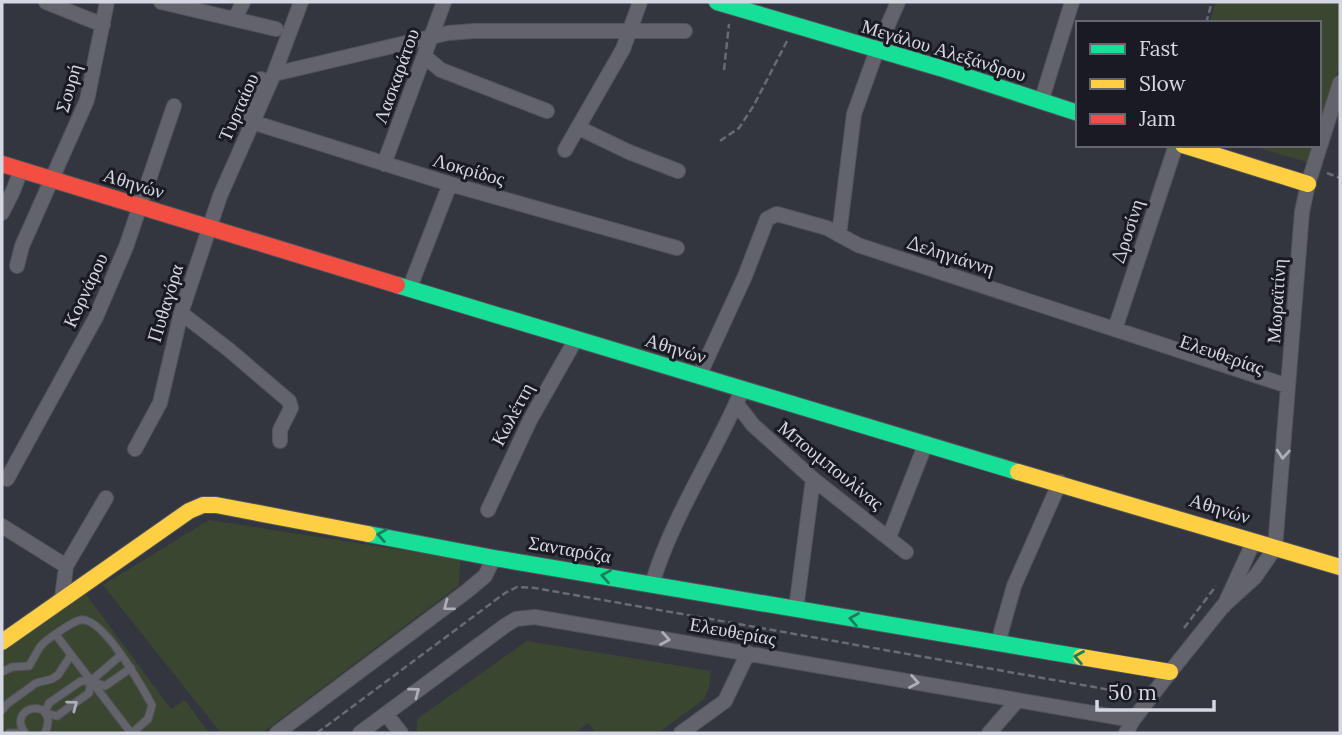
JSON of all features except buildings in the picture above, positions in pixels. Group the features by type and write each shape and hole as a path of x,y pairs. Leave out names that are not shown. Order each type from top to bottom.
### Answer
{"street":[{"path":"46,2 103,25"},
{"name":"Σουρή","path":"17,266 22,246 87,100 107,2"},
{"path":"161,2 276,29"},
{"path":"235,19 243,2"},
{"name":"Τυρταίου","path":"209,228 248,119 274,74 301,2"},
{"name":"Λασκαράτου","path":"384,164 444,2"},
{"path":"565,150 623,49 640,2"},
{"name":"Μεγάλου Αλεξάνδρου","path":"717,2 736,5 793,26 1076,112"},
{"path":"839,235 854,114 898,2"},
{"path":"1041,102 1072,2"},
{"path":"274,74 431,37 474,31 685,31"},
{"path":"248,119 265,71 281,53"},
{"path":"424,56 441,70 547,111"},
{"name":"Μωραϊτίνη","path":"1321,143 1340,83"},
{"name":"Κορνάρου","path":"7,479 96,317 126,247 174,106"},
{"name":"Λοκρίδος","path":"248,119 450,184 677,248"},
{"path":"579,128 678,171"},
{"name":"Δροσίνη","path":"1115,329 1175,147"},
{"path":"1189,147 1308,184"},
{"name":"Μωραϊτίνη","path":"1275,548 1302,212 1320,147"},
{"name":"Αθηνών","path":"2,164 699,376 739,396 926,443 1340,567"},
{"path":"2,213 21,170"},
{"path":"410,287 450,184"},
{"name":"Δεληγιάννη","path":"699,376 745,276 767,219 777,214 821,225 858,245 1288,386"},
{"name":"Πυθαγόρα","path":"135,449 160,403 181,313 209,228"},
{"path":"181,313 289,401 291,408 280,430 280,441"},
{"name":"Κωλέττη","path":"488,510 530,420 576,339"},
{"path":"652,584 660,559 698,476 739,396"},
{"name":"Μπουμπουλίνας","path":"739,396 753,425 813,479 906,552"},
{"path":"889,537 926,443"},
{"path":"796,609 813,479"},
{"path":"998,643 1014,586 1060,482"},
{"path":"62,599 66,566 106,498"},
{"name":"Σανταρόζα","path":"2,642 189,511 203,505 216,505 464,550 494,558 1162,671"},
{"path":"2,526 66,566"},
{"path":"1223,606 1254,541"},
{"path":"1130,727 1162,671 1223,606 1255,577 1275,548"},
{"path":"276,733 467,591 485,576 494,558"},
{"name":"Ελευθερίας","path":"360,733 506,625 524,617 748,653 1017,701 1130,727"},
{"path":"681,733 725,701 748,653"},
{"path":"989,733 1017,701"},
{"path":"386,714 401,733"}],"lane":[{"path":"2,672 12,667 29,666 40,647 55,635 81,620 88,621 98,626 131,668 152,705 148,719 131,733 55,635"},
{"path":"2,710 36,683 58,675 71,655"},
{"path":"9,733 23,733 20,720 29,709 37,708 57,716 89,693 91,681 121,655"},
{"path":"45,733 48,725 45,713 50,703 81,681 105,686 131,668"},
{"path":"19,697 29,709"}],"path":[{"path":"1207,21 1212,2"},
{"path":"724,70 728,28 736,5"},
{"path":"720,141 739,128 754,105 793,26"},
{"path":"1178,637 1218,582"},
{"path":"1122,692 1132,693 1162,671"}],"green space":[{"path":"1216,2 1340,2 1340,63 1321,132 1321,21 1210,21"},
{"path":"1256,147 1316,147 1307,162"},
{"path":"209,520 460,559 459,585 262,733 221,733 103,585"},
{"path":"85,593 171,709 185,700 209,733 2,733 2,652"},
{"path":"527,641 711,671 709,687 704,699 658,733 596,733 588,723 575,733 419,733 417,719"}],"traffic: fast":[{"path":"717,2 940,68 1076,112"},
{"path":"397,285 1018,472"},
{"path":"368,534 494,558 1081,657"}],"traffic: slow":[{"path":"1189,147 1308,184"},
{"path":"1018,472 1340,567"},
{"path":"2,642 189,511 203,505 216,505 368,534"},
{"path":"1081,657 1170,672"}],"traffic: jam":[{"path":"2,164 397,285"}]}
